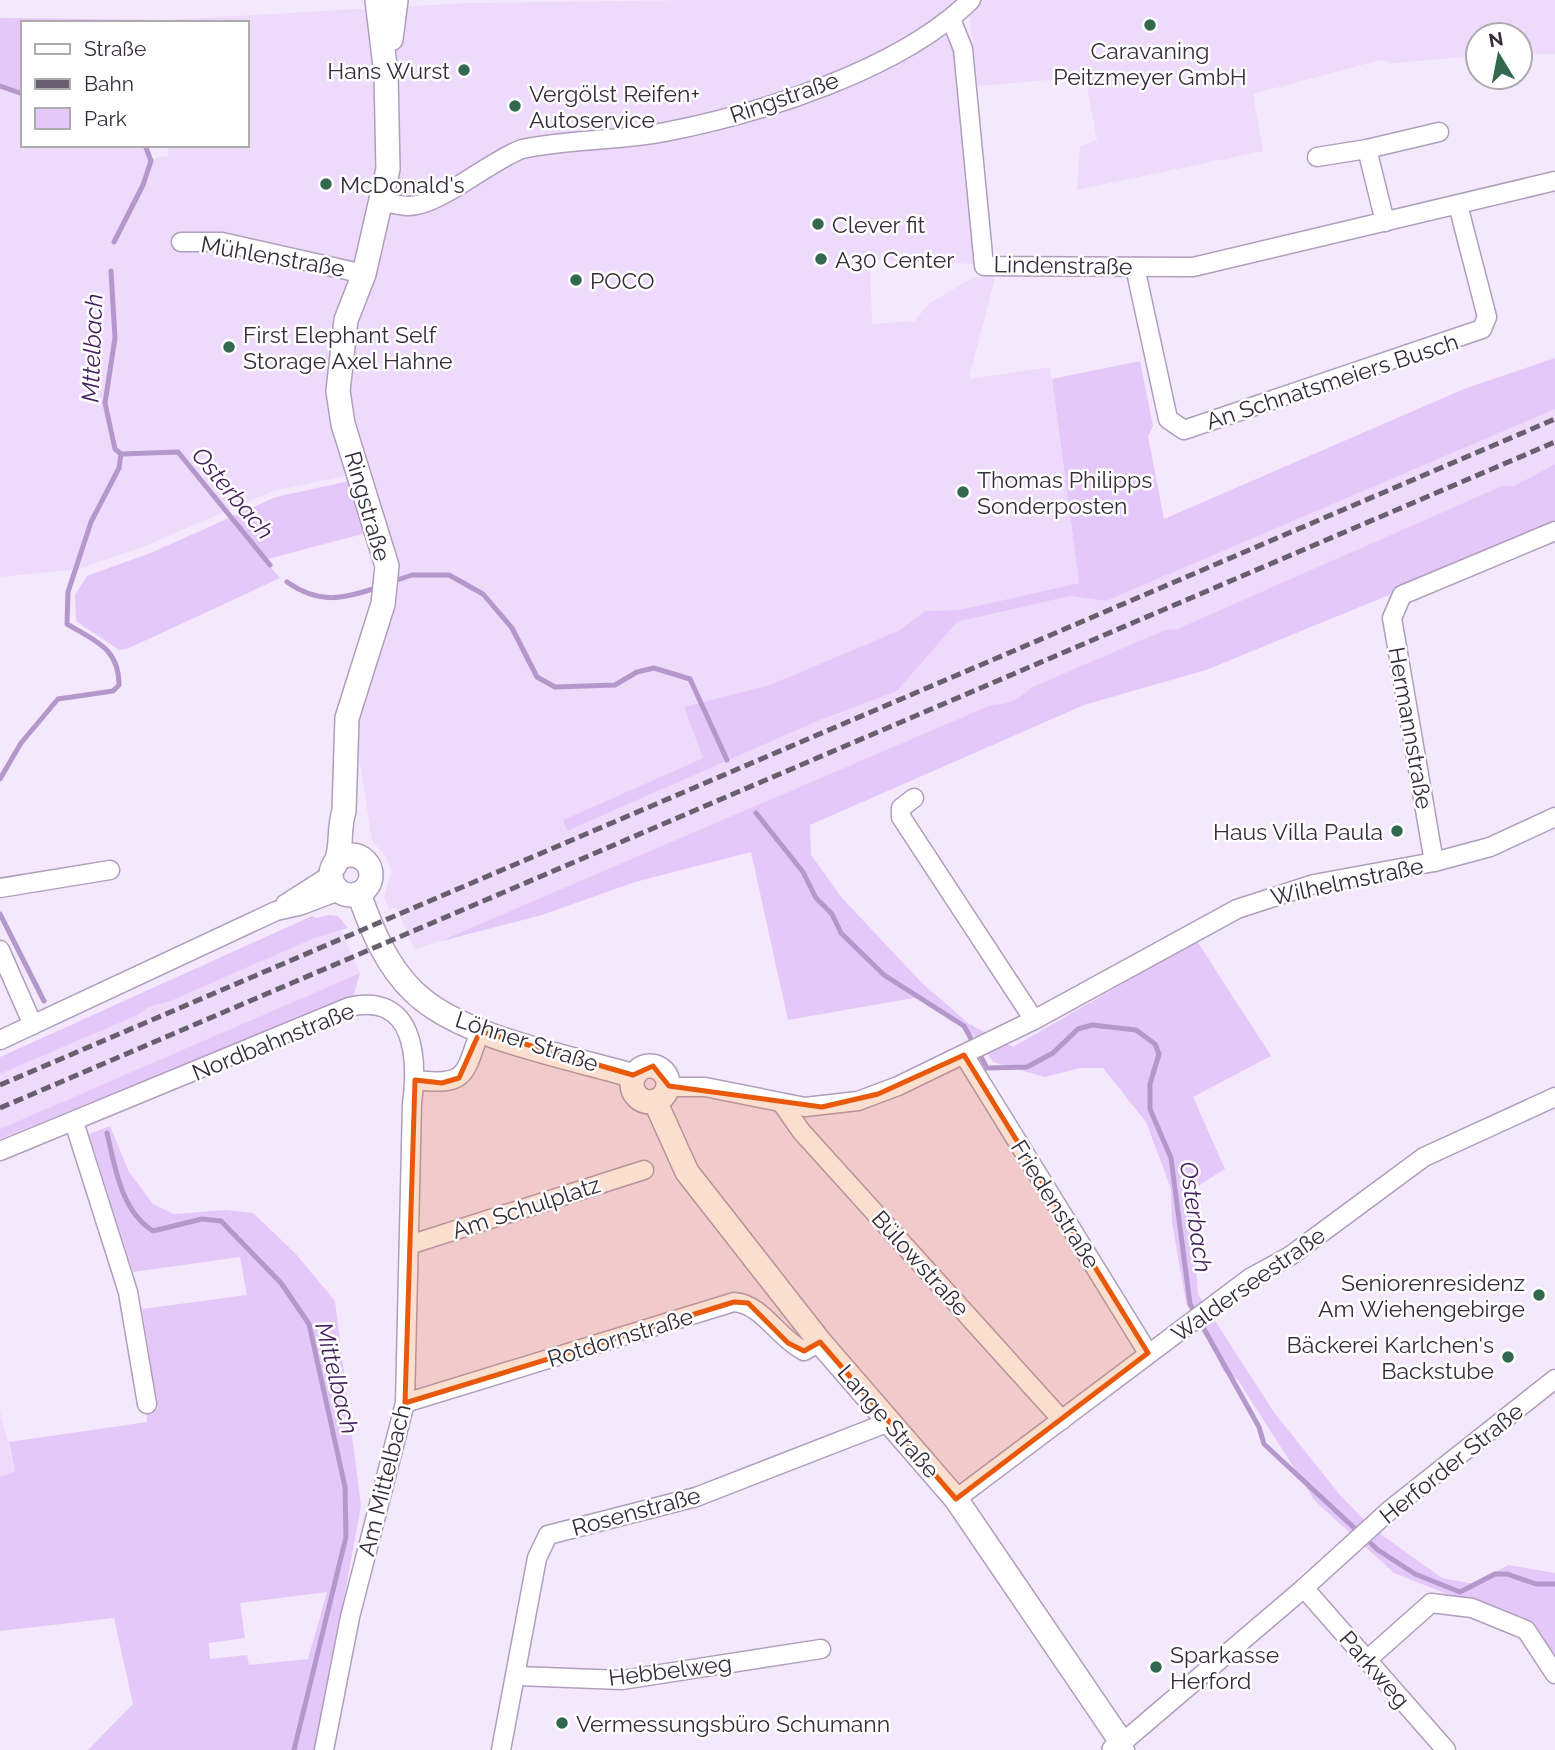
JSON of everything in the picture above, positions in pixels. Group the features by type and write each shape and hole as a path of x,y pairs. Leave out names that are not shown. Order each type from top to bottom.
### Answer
{"street":[{"name":"Ringstraße","path":"341,881 340,823 344,811 347,718 386,585 387,566 344,424 338,391 346,320 364,274 382,202 387,169 386,74 377,0"},
{"name":"Ringstraße","path":"386,74 396,0"},
{"name":"Ringstraße","path":"382,202 410,206 430,202 505,155 522,149 664,132 753,111 848,75 951,19 971,0"},
{"name":"Lindenstraße","path":"951,19 960,34 965,62 984,266 1193,267 1555,181"},
{"path":"1318,157 1439,132"},
{"path":"1367,149 1385,222"},
{"name":"An Schnatsmeiers Busch","path":"1135,267 1168,419 1184,430 1482,329 1487,317 1458,205"},
{"name":"Mühlenstraße","path":"181,242 222,242 364,274"},
{"name":"Hermannstraße","path":"1434,862 1392,618 1402,595 1555,531"},
{"path":"914,798 901,808 901,817 1034,1020"},
{"name":"Ringstraße","path":"344,811 351,824 356,849 365,861"},
{"name":"Wilhelmstraße","path":"969,1052 1034,1020 1237,909 1314,884 1434,862 1490,847 1555,817"},
{"path":"0,1040 341,881 371,879 365,861 345,857 341,881"},
{"path":"0,888 110,870"},
{"name":"Löhner Straße","path":"341,881 402,980 435,1009 480,1031 634,1076 633,1087 638,1097 662,1094"},
{"path":"0,950 33,1025"},
{"name":"Nordbahnstraße","path":"0,1152 358,1005 390,1012 405,1026 415,1056 415,1080"},
{"path":"415,1080 442,1083 459,1078 467,1067 480,1031"},
{"path":"662,1094 705,1087 783,1105 822,1107 858,1101 898,1087 969,1052"},
{"name":"Friedenstraße","path":"969,1052 1148,1353"},
{"name":"Am Mittelbach","path":"324,1750 350,1617 405,1403 415,1080"},
{"name":"Lange Straße","path":"662,1094 687,1172 820,1342 956,1499 1120,1748"},
{"name":"Walderseestraße","path":"956,1499 1250,1278 1290,1256 1424,1157 1555,1097"},
{"name":"Bülowstraße","path":"783,1105 801,1131 1062,1420"},
{"path":"74,1122 128,1292 147,1404"},
{"name":"Am Schulplatz","path":"409,1245 644,1170"},
{"name":"Rotdornstraße","path":"405,1403 734,1302 748,1303 788,1343 804,1351 820,1342"},
{"name":"Herforder Straße","path":"1120,1748 1370,1528 1555,1379"},
{"name":"Rosenstraße","path":"501,1750 537,1558 548,1535 696,1497 889,1422"},
{"name":"Parkweg","path":"1304,1588 1446,1750"},
{"path":"1368,1659 1431,1603 1458,1605 1526,1630 1555,1674"},
{"name":"Hebbelweg","path":"517,1676 622,1680 821,1649"}],"highlighted area":[{"path":"480,1031 633,1075 653,1066 669,1086 822,1107 878,1094 964,1055 1148,1353 956,1499 820,1342 804,1351 788,1343 748,1303 734,1302 405,1403 415,1080 442,1083 459,1078"}],"shaded area":[{"path":"961,0 951,11 975,264 870,260 872,324 915,321 928,304 974,277 995,277 969,379 1050,367 1079,583 959,610 925,611 900,630 770,685 684,707 703,758 563,820 567,831 820,720 897,691 957,622 1070,596 1106,601 1555,409 1555,464 1514,486 1502,486 1177,629 1165,630 1030,688 1022,697 1004,704 991,705 505,915 415,950 396,907 389,910 384,897 391,872 387,858 372,841 356,738 365,691 393,616 398,575 368,471 273,491 150,544 79,569 0,577 0,88 21,94 21,147 145,147 149,159 168,156 169,147 248,147 248,21 166,20 467,3"},
{"path":"982,0 1555,0 1555,54 1534,54 1534,21 1464,21 1464,57 1393,63 1380,60 1253,94 1263,151 1077,190 1080,146 1097,140 1085,77 978,86 969,12"},
{"path":"341,931 360,973 0,1129 0,1074 138,1015 148,1007 171,1001 312,939"},
{"path":"0,1411 15,1471 0,1477"}],"green space":[{"path":"0,18 166,20 21,21 21,94 0,88"},
{"path":"1555,358 1555,409 1106,601 1070,596 957,622 897,691 820,720 567,831 563,820 703,758 684,707 770,685 900,630 925,611 959,610 1079,583 1052,379 1140,361 1153,426 1148,436 1164,519 1464,389"},
{"path":"1555,464 1555,527 1206,670 1084,705 810,825 811,855 842,898 922,983 969,1024 1013,1047 1197,941 1271,1056 1193,1097 1225,1169 1190,1191 1198,1294 1273,1411 1340,1495 1372,1528 1442,1578 1474,1584 1508,1565 1555,1573 1555,1659 1465,1601 1394,1573 1315,1501 1238,1380 1223,1371 1213,1344 1186,1303 1172,1222 1171,1189 1146,1122 1103,1068 1080,1068 1045,1077 993,1062 979,1039 919,997 788,1020 751,852 635,882 542,915 438,942 991,705 1013,701 1030,688 1165,630 1177,629 1502,486 1514,486"},
{"path":"349,481 366,533 264,560 280,578 129,648 119,650 76,621 75,595 87,576 153,552 276,497"},
{"path":"312,916 316,918 338,916 348,928 312,939 171,1001 148,1007 138,1015 0,1074 0,1057"},
{"path":"360,973 353,997 0,1139 0,1129"},
{"path":"110,1126 129,1172 153,1204 174,1214 226,1210 253,1213 295,1253 335,1301 361,1506 316,1750 88,1750 133,1704 114,1618 0,1631 0,1477 15,1471 9,1442 147,1422 146,1412 158,1409 142,1309 247,1295 240,1257 133,1272 89,1134","holes":["327,1592 308,1659 249,1665 247,1655 210,1659 209,1643 245,1638 240,1603"]}],"waterway":[{"name":"Mttelbach","path":"0,86 21,93"},
{"name":"Mttelbach","path":"114,242 143,185 151,161 146,147"},
{"name":"Mttelbach","path":"0,779 21,743 58,699 113,691 119,685 118,672 110,654 96,641 67,624 68,592 91,522 119,468 121,454 115,449 105,403 115,338 111,271"},
{"name":"Osterbach","path":"121,454 178,452 270,565"},
{"name":"Osterbach","path":"391,582 412,575 449,575 483,594 512,628 537,677 555,687 615,685 637,672 654,668 690,679 727,760"},
{"name":"Osterbach","path":"287,582 310,594 332,598 379,587"},
{"name":"Osterbach","path":"756,813 803,872 816,898 832,914 841,933 884,975 964,1026 987,1068 1027,1067 1053,1053 1078,1029 1092,1025 1136,1030 1155,1044 1159,1054 1150,1084 1150,1109 1171,1158 1190,1304 1259,1427 1264,1444 1378,1550 1415,1574 1460,1592 1495,1574 1507,1574 1536,1584 1555,1584"},
{"name":"Mttelbach","path":"0,914 44,1001"},
{"name":"Mittelbach","path":"107,1133 126,1200 142,1222 153,1231 202,1219 221,1221 281,1283 309,1324 345,1487 346,1537 294,1750"}],"railway":[{"path":"0,1085 1555,419"},
{"path":"0,1108 1555,442"}],"place":[{"name":"Caravaning Peitzmeyer GmbH","path":"1150,25"},
{"name":"Hans Wurst","path":"464,70"},
{"name":"Vergölst Reifen+ Autoservice","path":"515,106"},
{"name":"McDonald's","path":"326,184"},
{"name":"Clever fit","path":"818,224"},
{"name":"A30 Center","path":"821,259"},
{"name":"POCO","path":"576,280"},
{"name":"First Elephant Self Storage Axel Hahne","path":"229,347"},
{"name":"Thomas Philipps Sonderposten","path":"963,492"},
{"name":"Haus Villa Paula","path":"1397,831"},
{"name":"Seniorenresidenz Am Wiehengebirge","path":"1539,1295"},
{"name":"Bäckerei Karlchen's Backstube","path":"1508,1357"},
{"name":"Sparkasse Herford","path":"1156,1667"},
{"name":"Vermessungsbüro Schumann","path":"562,1723"}]}
